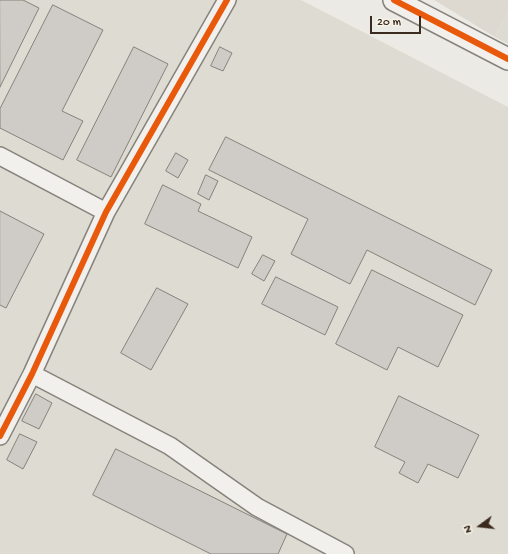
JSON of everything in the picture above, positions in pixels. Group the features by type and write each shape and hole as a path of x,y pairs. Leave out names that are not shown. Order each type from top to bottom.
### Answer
{"main road":[{"path":"394,0 508,59"}],"street":[{"path":"0,436 32,374 106,212 227,0"},
{"path":"0,156 106,212"},
{"path":"32,374 170,446 257,507 345,554"}],"shaded area":[{"path":"0,0 301,0 508,107 508,554 0,554"},
{"path":"434,0 508,0 508,11 495,37"},
{"path":"508,11 508,44 495,37"}],"building":[{"path":"0,0 23,0 39,8 0,87"},
{"path":"53,5 103,30 62,111 83,121 63,160 0,128 0,109"},
{"path":"134,47 168,64 111,177 77,160"},
{"path":"220,47 232,53 223,71 211,66"},
{"path":"226,137 492,270 475,305 367,250 350,284 291,254 308,219 209,170"},
{"path":"176,153 188,160 178,178 166,171"},
{"path":"206,175 218,181 209,200 198,194"},
{"path":"163,185 201,204 198,211 252,237 238,268 145,224"},
{"path":"0,211 44,234 6,308 0,305"},
{"path":"263,255 275,261 264,281 252,274"},
{"path":"372,270 463,315 438,367 398,347 387,370 336,344"},
{"path":"276,277 338,307 325,335 262,304"},
{"path":"157,288 188,304 151,370 121,353"},
{"path":"36,394 52,403 39,429 22,421"},
{"path":"399,396 479,435 458,478 428,464 418,483 399,473 405,462 375,447"},
{"path":"20,434 37,442 23,469 7,460"},
{"path":"116,449 287,534 278,554 211,554 93,495"}],"cycle path":[{"path":"0,436 32,374 106,212 227,0"},
{"path":"394,0 508,59"}]}
